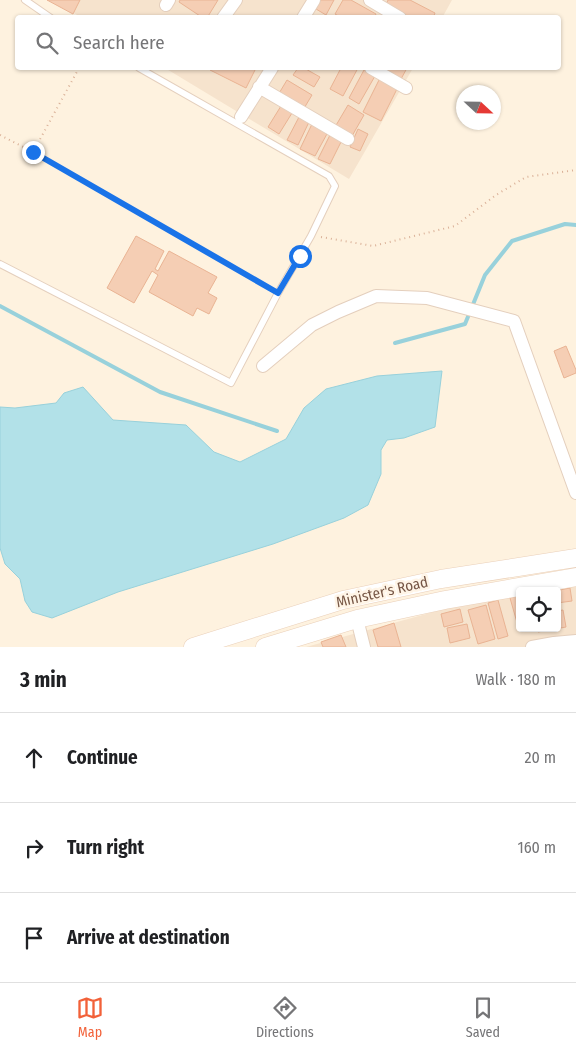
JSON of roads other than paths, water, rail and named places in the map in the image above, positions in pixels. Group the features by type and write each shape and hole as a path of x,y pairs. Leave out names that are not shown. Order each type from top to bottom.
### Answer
{"main road":[{"name":"Minister's Road","path":"193,647 343,600 441,579 576,558"},
{"name":"Minister's Road","path":"265,647 357,619 445,600 576,577"}],"street":[{"path":"226,15 236,0"},
{"path":"305,15 314,0"},
{"path":"370,0 395,15"},
{"path":"239,120 271,70"},
{"path":"374,70 406,88"},
{"path":"260,87 348,139"},
{"path":"263,366 312,325 376,296 427,298 514,321 576,492"},
{"path":"357,619 364,647"},
{"path":"532,647 576,641"}],"lane":[{"path":"26,0 47,15"},
{"path":"0,264 231,383 278,293 311,236 335,186 329,176 239,120 143,70"}],"water":[{"path":"442,371 435,427 404,438 387,440 381,450 381,474 368,505 344,518 273,544 118,592 52,618 32,612 25,601 20,579 5,564 0,548 0,407 15,408 56,403 64,393 83,387 113,420 186,425 214,452 240,462 286,439 304,408 326,389 377,376"}],"waterway":[{"path":"395,343 465,324 485,275 512,241 565,224 576,225"},
{"path":"0,306 160,392 277,431"}]}
